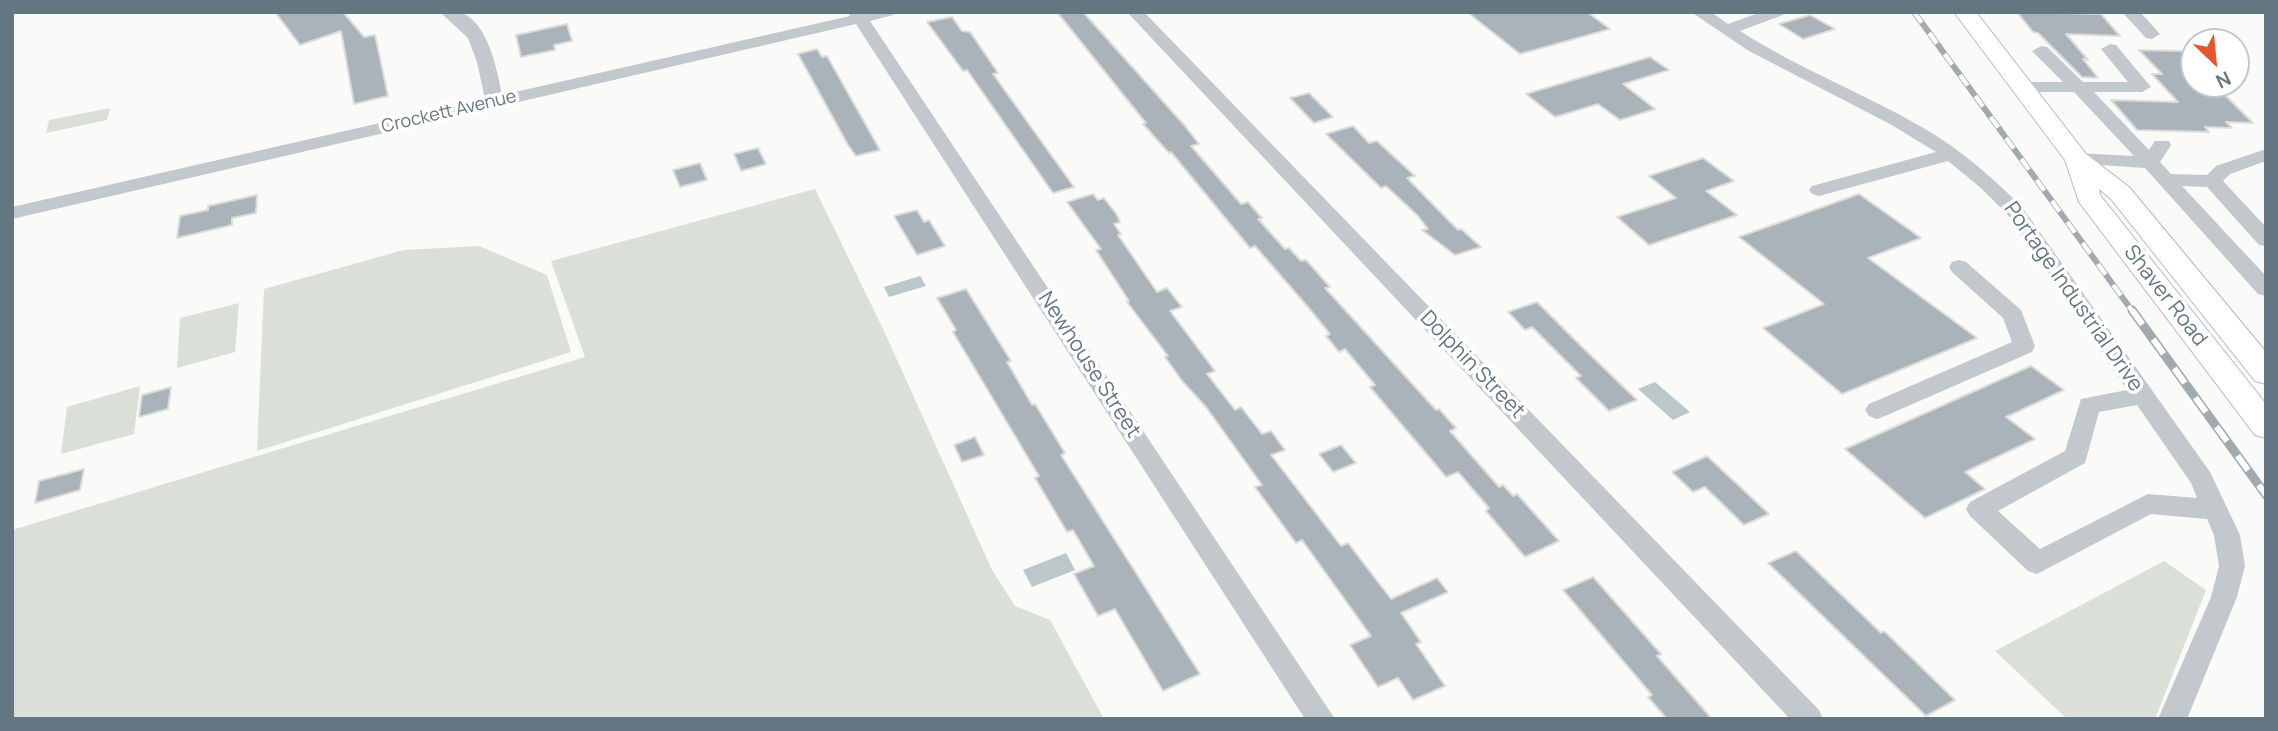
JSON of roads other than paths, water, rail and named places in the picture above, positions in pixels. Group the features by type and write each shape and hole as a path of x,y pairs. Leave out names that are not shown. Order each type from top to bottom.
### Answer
{"main road":[{"name":"Shaver Road","path":"1965,12 2077,159 2120,193 2266,373"},
{"name":"Shaver Road","path":"2077,159 2088,197 2266,426"}],"street":[{"path":"447,12 461,18 473,29 481,43 495,102"},
{"name":"Crockett Avenue","path":"13,218 858,15 887,12"},
{"name":"Dolphin Street","path":"1135,12 1808,719"},
{"name":"Portage Industrial Drive","path":"1699,12 1761,52 1875,107 1951,154 1991,183 2015,211 2201,479 2227,535 2232,566 2224,597 2172,719"},
{"path":"1727,30 1777,12"},
{"path":"2130,12 2152,34"},
{"name":"Newhouse Street","path":"858,15 1321,719"},
{"path":"2022,87 2142,87 2110,49"},
{"path":"2041,51 2094,102 2264,284"},
{"path":"2150,163 2162,145"},
{"path":"1819,190 1951,154"},
{"path":"2166,180 2212,181 2223,170 2266,155"},
{"path":"2077,159 2150,163"},
{"path":"2212,181 2266,240"},
{"path":"1877,410 2024,346 2013,315 1959,267"},
{"path":"2142,396 2089,405 2076,456 1979,509 2037,563 2148,504 2216,510"}],"railway":[{"path":"1914,12 2133,312"},
{"path":"2132,310 2266,495"}]}
